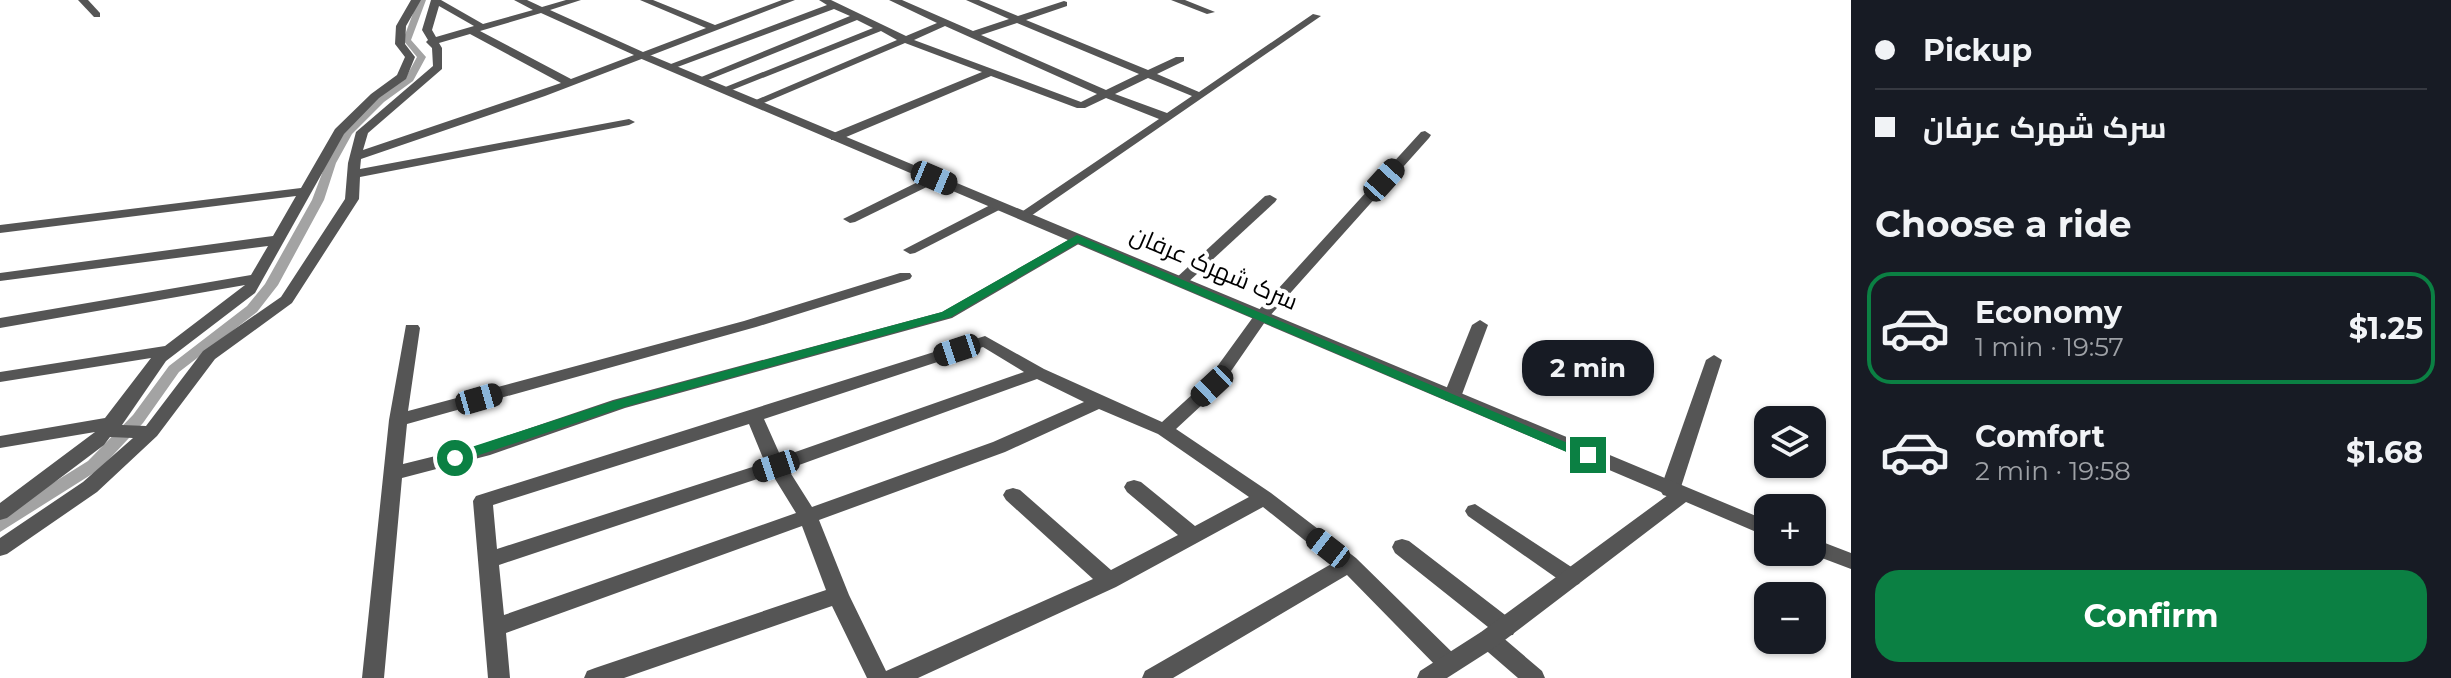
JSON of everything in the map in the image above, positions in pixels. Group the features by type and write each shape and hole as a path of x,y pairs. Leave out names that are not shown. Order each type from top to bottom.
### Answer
{"street":[{"path":"83,0 97,15"},
{"path":"0,513 111,427 160,357 250,290 338,133 375,96 402,77 410,57 400,44 401,26 416,0"},
{"path":"0,548 90,487 151,432 209,355 287,300 352,199 355,157 362,132 438,67 437,48 427,30 436,0 476,28 570,83"},
{"name":"سرک شهرک عرفان","path":"519,0 668,67 1754,524"},
{"path":"431,42 576,0"},
{"path":"645,0 713,28"},
{"path":"760,0 774,6"},
{"path":"355,157 570,83 790,0"},
{"path":"894,0 1105,94 1168,118"},
{"path":"971,0 1152,73 1200,96"},
{"path":"1176,0 1210,12"},
{"path":"668,67 829,2 906,40 1081,106 1180,59"},
{"path":"972,35 1064,4"},
{"path":"699,80 859,16"},
{"path":"1025,216 1316,16"},
{"path":"755,103 945,23"},
{"path":"723,90 881,28"},
{"path":"835,137 989,73"},
{"path":"355,174 629,122"},
{"path":"338,133 362,132"},
{"path":"1164,430 1212,386 1261,316 1425,135"},
{"path":"850,219 934,178"},
{"path":"0,229 306,191"},
{"path":"1180,282 1270,199"},
{"path":"910,250 998,205"},
{"path":"395,473 484,450 619,404 947,315 1077,239"},
{"path":"0,277 278,240"},
{"path":"398,420 750,324 905,276"},
{"path":"0,323 256,279"},
{"path":"1452,397 1480,325"},
{"path":"373,678 398,420 412,328"},
{"path":"499,678 497,627 483,501 985,341 1038,373 1164,430 1264,498 1349,564 1449,664"},
{"path":"0,377 171,350"},
{"path":"1428,678 1572,578 1676,493 1714,360"},
{"path":"489,560 776,466 1038,373"},
{"path":"497,627 999,447 1099,402"},
{"path":"754,416 776,466 808,516 838,595 878,678"},
{"path":"0,442 111,427 151,432"},
{"path":"1134,487 1193,536"},
{"path":"1013,495 1109,581"},
{"path":"894,678 1109,581 1264,498"},
{"path":"1475,511 1572,578"},
{"path":"1402,547 1497,633 1534,678"},
{"path":"1826,551 1851,561"},
{"path":"1153,678 1349,564"},
{"path":"595,678 838,595"}],"waterway":[{"path":"0,525 94,465 138,419 174,369 252,309 271,285 318,200 331,163 348,132 381,100 410,79 422,57 407,40 422,0"}],"route":[{"path":"455,458 619,404 947,315 1077,239 1588,455"}]}
